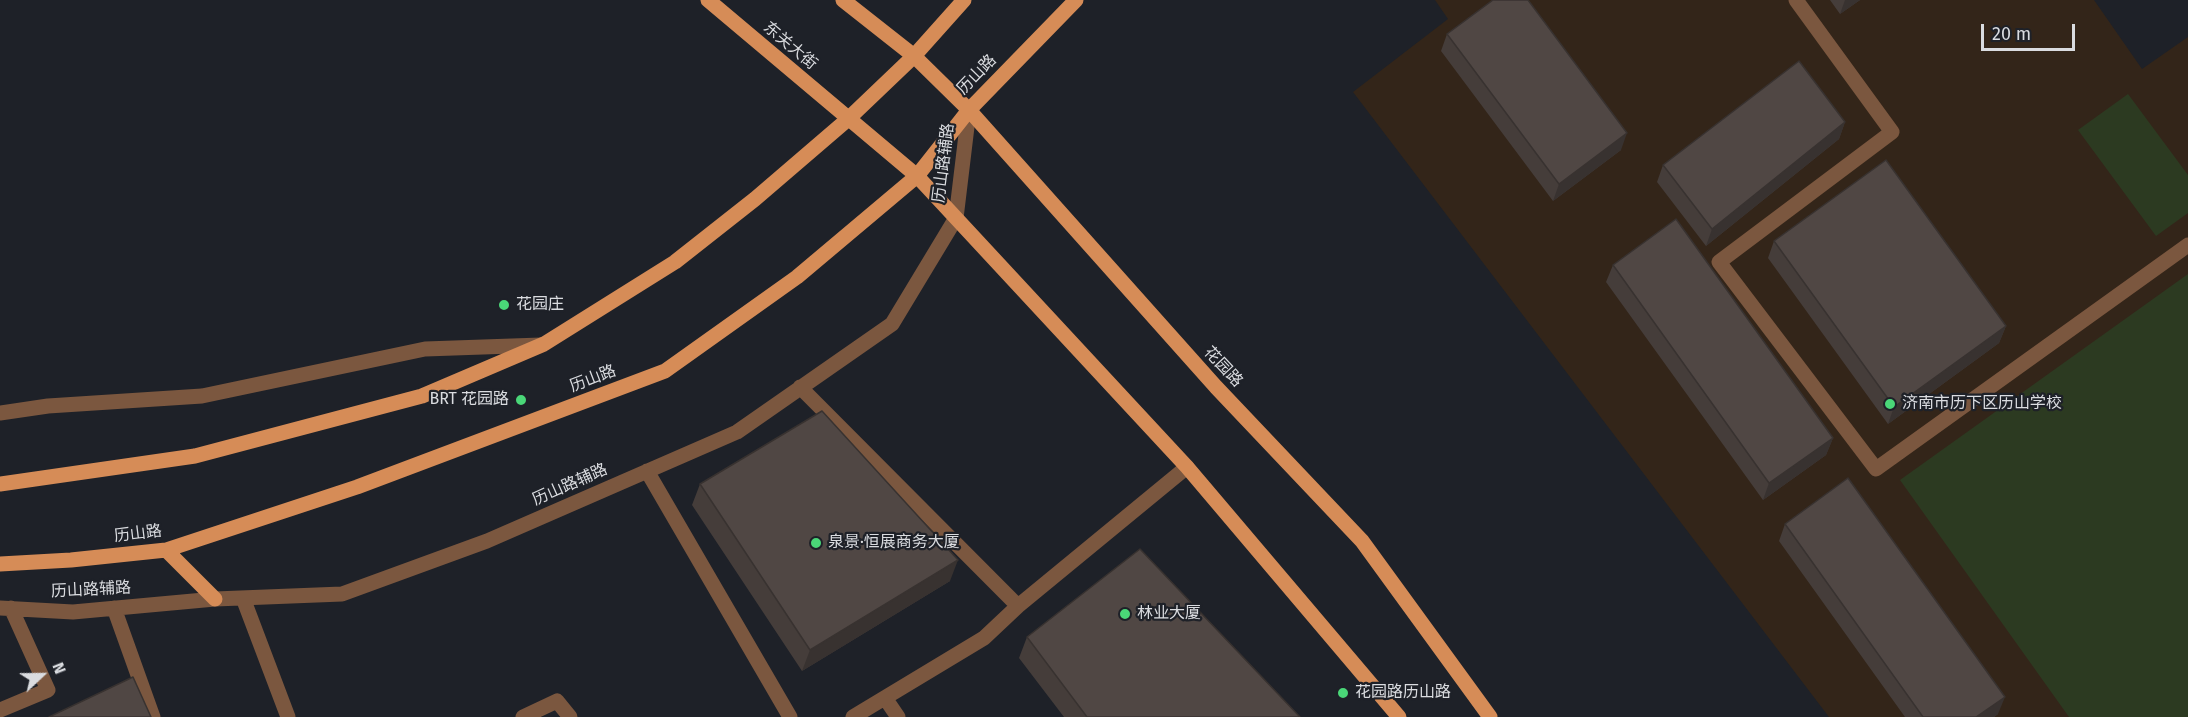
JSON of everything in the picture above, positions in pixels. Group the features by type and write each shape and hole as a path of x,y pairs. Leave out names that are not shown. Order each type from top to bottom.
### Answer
{"main road":[{"name":"东关大街","path":"708,0 847,120"},
{"path":"843,0 914,56"},
{"path":"0,484 195,456 422,396 544,345 675,262 847,120 914,56 964,0"},
{"name":"历山路","path":"4,566 166,550 357,487 665,371 797,277 917,176 969,110 1076,0"},
{"name":"花园路","path":"914,56 969,110 1216,387 1362,541 1490,717"},
{"path":"847,120 917,176 1187,467 1399,717"},
{"path":"166,550 215,599"}],"street":[{"path":"1796,0 1892,132 1719,262 1876,470 2188,245"},
{"name":"历山路辅路","path":"6,608 73,612 215,599 342,594 487,541 737,432 892,324 956,218 969,110"},
{"path":"0,413 48,406 202,396 425,349 544,345"},
{"path":"800,387 1018,606"},
{"path":"853,717 984,638 1018,606 1187,467"},
{"path":"647,471 790,717"},
{"path":"243,598 288,717"},
{"path":"0,710 48,690 6,608"},
{"path":"114,608 153,717"},
{"path":"885,698 898,717"},
{"path":"523,717 557,701 570,717"}],"shaded area":[{"name":"济南市历下区历山学校","path":"1435,0 2094,0 2142,69 2188,37 2188,717 1829,717 1353,92 1448,19"}],"green space":[{"path":"2128,94 2188,175 2188,213 2156,236 2078,130"},
{"path":"2188,274 2188,717 2069,717 1900,480"}],"building":[{"path":"1493,0 1528,0 1627,133 1559,184 1447,34"},
{"path":"1799,61 1845,122 1712,229 1663,165"},
{"path":"1886,160 2006,326 1894,407 1774,241"},
{"path":"1676,219 1833,438 1769,483 1613,265"},
{"name":"泉景·恒展商务大厦","path":"822,411 958,560 810,650 700,484"},
{"path":"1848,478 2005,697 1976,717 1923,717 1785,524"},
{"name":"林业大厦","path":"1140,549 1300,717 1087,717 1027,637"},
{"path":"133,677 151,717 49,717"}],"place":[{"name":"花园庄","path":"504,305"},
{"name":"BRT 花园路","path":"521,400"},
{"name":"济南市历下区历山学校","path":"1890,404"},
{"name":"泉景·恒展商务大厦","path":"816,543"},
{"name":"林业大厦","path":"1125,614"},
{"name":"花园路历山路","path":"1343,693"}]}
